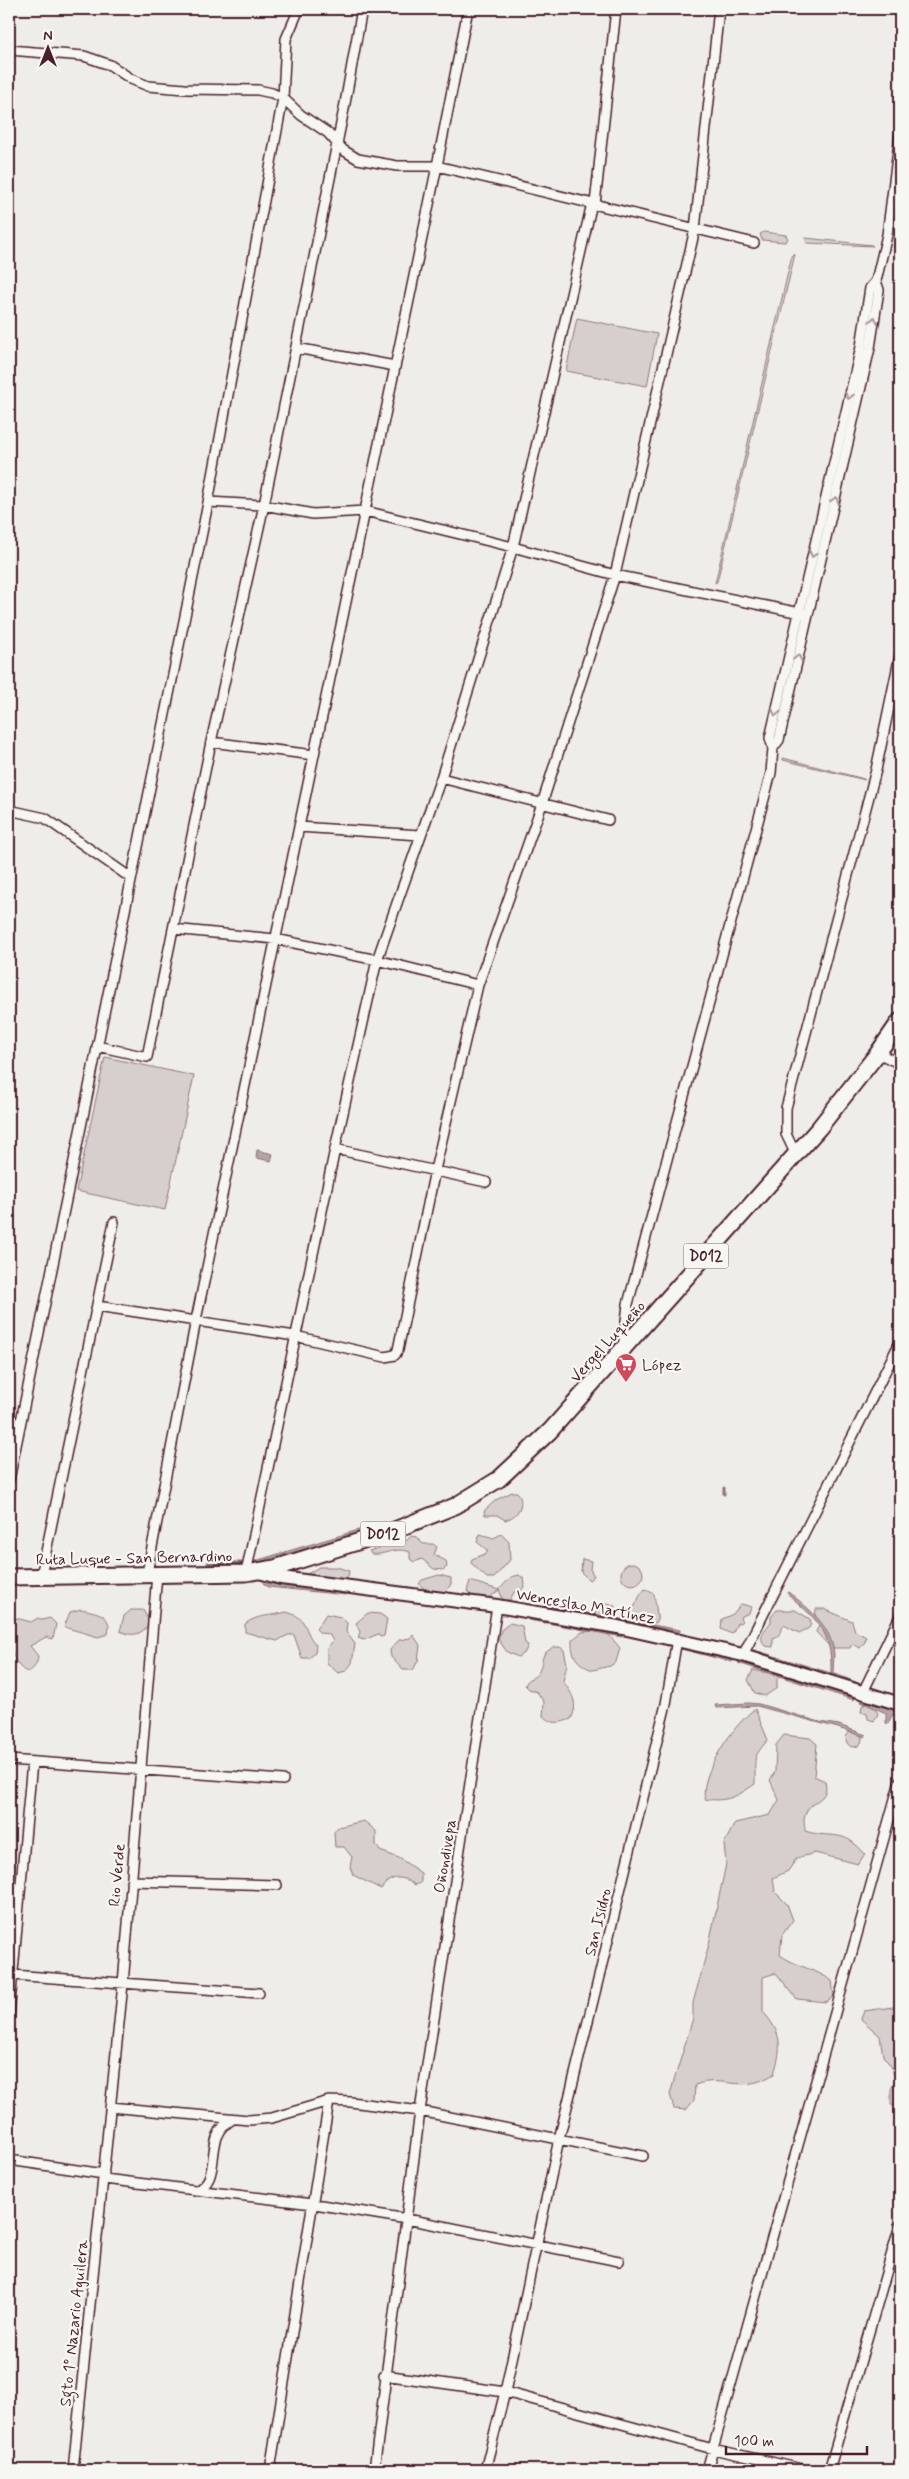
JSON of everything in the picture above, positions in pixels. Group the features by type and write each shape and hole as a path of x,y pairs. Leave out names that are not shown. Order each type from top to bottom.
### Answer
{"main road":[{"name":"Vergel Luqueño","path":"252,1573 424,1520 477,1494 515,1466 550,1432 796,1154 878,1054 900,1021"},
{"name":"Ruta Luque - San Bernardino","path":"9,1577 152,1573 252,1573"},
{"name":"Wenceslao Martínez","path":"252,1573 497,1606 677,1639 743,1654 900,1704"}],"street":[{"path":"9,1480 208,502 283,98 286,39 299,9"},
{"path":"97,1046 147,1057 211,742 264,505 362,9"},
{"name":"Rio Verde","path":"104,2176 123,1984 140,1770 152,1573 196,1320 437,166 468,9"},
{"path":"252,1573 295,1336 377,960 441,778 513,547 594,204 616,9"},
{"path":"97,1306 295,1336 385,1358 395,1355 400,1342 434,1170 478,985 542,804 615,575 695,228 719,9"},
{"path":"9,50 84,56 110,65 131,79 148,86 185,89 258,90 272,93 283,98 307,120 328,133 350,155 358,159 397,166 437,166 754,243"},
{"path":"623,1348 628,1304 771,773 773,748 770,738 804,614 860,348 870,288 876,281 887,235 900,134"},
{"path":"296,348 395,366"},
{"path":"208,502 264,505 313,514 365,511 513,547 615,575 804,614"},
{"path":"796,1154 786,1134 786,1108 876,770 900,654"},
{"path":"211,742 314,755"},
{"path":"441,778 608,820"},
{"path":"9,810 45,818 132,878"},
{"path":"298,827 420,835"},
{"path":"173,929 275,939 377,960 478,985"},
{"path":"878,1054 900,1064"},
{"path":"335,1149 486,1182"},
{"path":"41,1576 114,1222"},
{"path":"743,1654 900,1342"},
{"name":"Oñondivepa","path":"374,2470 384,2375 407,2219 420,2111 497,1606"},
{"path":"862,1692 900,1616"},
{"name":"San Isidro","path":"485,2470 505,2392 559,2139 664,1713 677,1639"},
{"path":"9,1760 283,1780"},
{"path":"9,2014 32,1762"},
{"path":"707,2470 900,1781"},
{"path":"131,1881 277,1886"},
{"path":"9,1907 19,1907"},
{"path":"12,1975 259,1993"},
{"path":"270,2470 329,2101"},
{"path":"110,2107 249,2120 272,2118 329,2101 420,2111 643,2156"},
{"path":"195,2192 210,2179 214,2144 218,2132 233,2119"},
{"path":"9,2160 195,2192 313,2204 407,2219 619,2261"},
{"name":"Sgto 1º Nazario Aguilera","path":"73,2470 104,2176"},
{"path":"829,2470 900,2225"},
{"path":"384,2375 505,2392 713,2449 806,2470"}],"shaded area":[{"path":"764,232 786,235 788,239 785,242 762,240 760,234"},
{"path":"805,238 872,245 873,246 807,243"},
{"path":"795,254 717,582 715,583 792,255"},
{"path":"577,318 657,334 647,386 566,371"},
{"path":"783,758 864,779 865,780 783,760"},
{"path":"105,1057 194,1076 165,1210 76,1191"},
{"path":"257,1150 273,1154 271,1161 256,1158"},
{"path":"512,1492 517,1492 521,1501 521,1505 514,1516 505,1520 497,1515 485,1515 484,1511 496,1500"},
{"path":"385,1522 357,1534 255,1563 255,1561"},
{"path":"480,1534 494,1538 501,1534 509,1542 510,1560 494,1578 487,1578 471,1563 472,1559 487,1553 487,1550 477,1542"},
{"path":"412,1536 417,1537 423,1544 433,1544 437,1547 434,1555 446,1561 447,1567 443,1570 434,1569 422,1559 414,1562 410,1559 410,1552 405,1550 381,1554 371,1554 369,1551 396,1543 403,1543"},
{"path":"582,1559 591,1561 590,1569 594,1576 589,1580 581,1572"},
{"path":"632,1563 640,1566 643,1574 640,1582 632,1585 624,1582 621,1574 624,1566"},
{"path":"319,1567 337,1567 349,1571 348,1577 342,1581 304,1576"},
{"path":"439,1575 451,1578 451,1584 445,1593 427,1591 419,1584 422,1580"},
{"path":"519,1575 524,1579 525,1585 521,1591 514,1592 510,1600 503,1600 499,1590 511,1577"},
{"path":"470,1581 499,1590 488,1599 471,1596 467,1591"},
{"path":"263,1583 346,1593 346,1595 268,1587"},
{"path":"645,1589 654,1594 657,1616 657,1622 648,1625 641,1622 638,1616 630,1613"},
{"path":"788,1592 818,1618 829,1635 834,1654 833,1673 858,1683 754,1650 831,1673 829,1646 821,1627"},
{"path":"606,1604 614,1605 618,1615 606,1622 596,1618 595,1612 600,1606"},
{"path":"741,1604 752,1607 749,1613 740,1617 742,1622 737,1623 733,1632 729,1633 721,1629 722,1619 733,1614"},
{"path":"544,1606 680,1630 680,1632"},
{"path":"81,1609 97,1613 106,1618 109,1627 108,1634 98,1637 64,1627 70,1612"},
{"path":"816,1609 824,1609 852,1621 855,1631 866,1637 865,1642 860,1648 852,1644 850,1648 831,1648 816,1632 820,1622 815,1617"},
{"path":"131,1610 143,1610 148,1619 147,1627 135,1634 120,1631 124,1616"},
{"path":"777,1610 795,1610 810,1619 811,1624 809,1628 799,1633 784,1625 778,1636 773,1638 773,1647 765,1646 762,1639 763,1633"},
{"path":"286,1612 299,1617 316,1645 315,1653 309,1658 302,1658 294,1635 288,1635 277,1641 245,1632 245,1624 250,1621 259,1617"},
{"path":"368,1613 380,1614 387,1619 384,1636 380,1637 378,1634 364,1640 358,1638 360,1632 356,1623"},
{"path":"326,1614 341,1617 347,1623 346,1632 355,1644 352,1663 346,1671 338,1673 327,1663 327,1648 333,1641 329,1634 320,1633 316,1629"},
{"path":"16,1618 31,1622 38,1618 42,1620 50,1618 56,1624 53,1639 46,1637 30,1646 38,1656 32,1670 28,1672 19,1666 11,1649 12,1634 9,1629 9,1621"},
{"path":"542,1620 622,1636 622,1637 542,1622"},
{"path":"510,1623 522,1626 525,1643 528,1645 525,1652 518,1657 507,1652 498,1639 502,1629"},
{"path":"595,1631 609,1635 620,1648 616,1662 610,1666 593,1670 576,1659 572,1640 582,1632"},
{"path":"413,1635 420,1645 418,1661 413,1670 403,1670 391,1657 390,1650 399,1640 410,1638"},
{"path":"553,1647 560,1647 564,1650 567,1664 563,1681 572,1695 574,1703 571,1719 560,1722 550,1721 543,1716 544,1702 537,1692 525,1685 540,1669 544,1654"},
{"path":"681,1647 733,1660 732,1662 681,1649"},
{"path":"739,1662 855,1698 854,1700"},
{"path":"753,1670 773,1674 777,1678 777,1688 765,1696 755,1693 748,1680"},
{"path":"862,1701 891,1709 900,1714 900,1718 892,1715 888,1724 886,1723 886,1713"},
{"path":"759,1704 820,1722 839,1725 866,1735 865,1737 757,1706 716,1708 715,1705"},
{"path":"866,1704 875,1707 878,1714 874,1721 868,1719 867,1713 861,1712 862,1706"},
{"path":"755,1709 768,1740 756,1756 755,1784 731,1798 720,1800 705,1799 704,1789 707,1777 720,1750 738,1725"},
{"path":"851,1731 857,1731 862,1736 860,1745 851,1747 846,1742 846,1736"},
{"path":"784,1735 810,1738 817,1744 814,1776 825,1781 826,1788 822,1797 811,1806 805,1815 805,1831 843,1837 850,1840 865,1854 858,1864 815,1853 797,1858 788,1871 773,1878 775,1892 787,1904 793,1920 782,1935 780,1955 832,1981 834,1996 826,2002 797,1999 776,1973 763,1977 763,2012 774,2027 779,2041 774,2074 752,2083 705,2082 695,2085 694,2100 686,2110 674,2109 670,2094 693,2018 693,2003 709,1944 726,1864 724,1844 735,1823 770,1815 779,1800 770,1780 775,1772 776,1745"},
{"path":"364,1821 376,1831 376,1845 380,1851 399,1858 421,1873 421,1883 415,1885 406,1879 397,1878 389,1881 381,1889 353,1875 350,1867 352,1857 344,1847 335,1847 334,1832 338,1827"},
{"path":"900,2006 900,2025 898,2026 900,2030 900,2107 891,2105 891,2089 896,2080 891,2066 883,2056 880,2036 861,2019 864,2011"}],"waterway":[{"path":"724,1488 724,1494"},
{"path":"208,1563 241,1563"},
{"path":"529,1619 545,1622"}],"place":[{"name":"López","path":"626,1383"}]}
